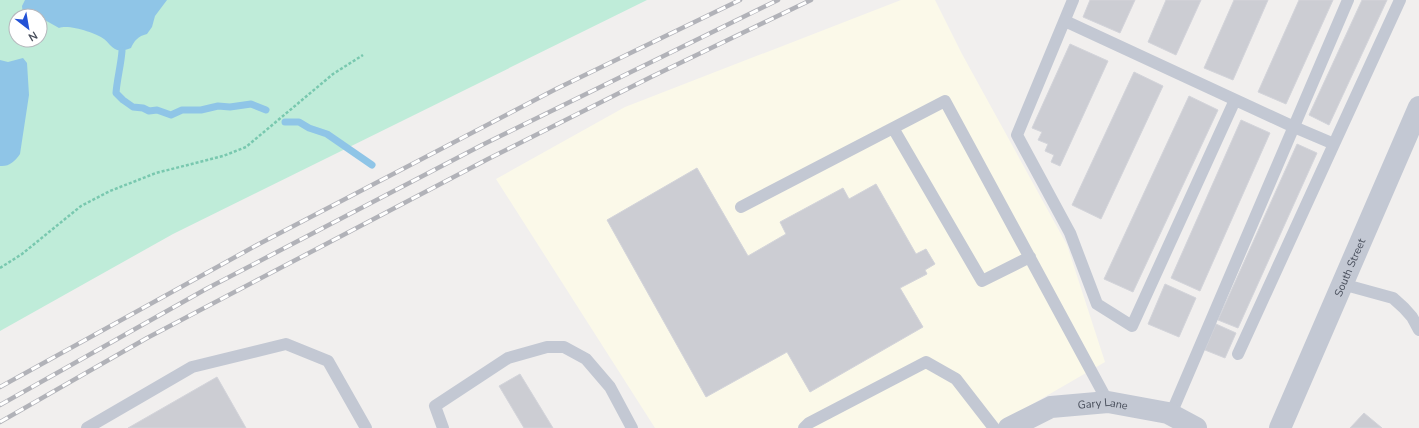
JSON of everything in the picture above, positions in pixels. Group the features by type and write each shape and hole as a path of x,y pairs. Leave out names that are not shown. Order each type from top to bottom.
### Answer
{"street":[{"name":"South Street","path":"1280,428 1342,284 1416,120"},
{"name":"Gary Lane","path":"1009,428 1051,407 1108,402 1171,414 1196,428"}],"lane":[{"path":"1072,0 1065,21 1017,135 1070,233 1097,304 1132,326 1235,100"},
{"path":"1171,414 1348,0"},
{"path":"1238,354 1400,0"},
{"path":"1065,21 1334,144"},
{"path":"741,207 945,101 1108,402"},
{"path":"893,128 982,281 1030,257"},
{"path":"1342,284 1393,298 1412,317 1419,330"},
{"path":"86,428 192,367 286,344 328,361 366,428"},
{"path":"443,428 435,406 508,358 547,347 564,347 586,359 610,388 632,428"},
{"path":"804,428 809,422 926,362 956,378 994,428"}],"path":[{"path":"0,268 22,254 81,206 110,191 156,173 223,156 246,147 333,74 363,55"}],"shaded area":[{"path":"901,0 935,0 962,54 1067,245 1105,362 991,428 655,428 496,179 625,107"}],"green space":[{"path":"0,0 647,0 173,234 0,331"}],"water":[{"path":"25,0 167,0 155,16 152,27 147,34 137,39 131,48 121,51 112,47 104,39 89,32 69,27 59,28 48,22 48,8 22,8"},
{"path":"23,58 27,63 29,95 20,154 12,163 6,166 0,166 0,60 8,62"}],"building":[{"path":"1090,0 1135,0 1120,33 1083,17"},
{"path":"1166,0 1201,0 1176,55 1148,42"},
{"path":"1234,0 1268,0 1233,80 1204,68"},
{"path":"1299,0 1333,0 1286,104 1258,92"},
{"path":"1362,0 1387,0 1329,125 1309,115"},
{"path":"1070,44 1108,61 1060,166 1051,162 1054,155 1045,151 1048,144 1038,140 1042,132 1032,128"},
{"path":"1134,72 1163,86 1101,219 1072,205"},
{"path":"1189,96 1218,110 1133,292 1104,279"},
{"path":"1241,120 1270,133 1200,291 1171,278"},
{"path":"1297,144 1317,153 1238,328 1218,320"},
{"path":"697,168 748,256 786,234 780,222 843,188 849,199 876,184 916,254 926,249 935,264 925,270 927,274 900,288 923,327 810,392 787,352 706,397 607,220"},
{"path":"1165,284 1196,298 1179,337 1148,324"},
{"path":"1216,324 1236,333 1225,358 1205,350"},
{"path":"520,374 553,428 524,428 499,386"},
{"path":"217,377 246,428 128,428"},
{"path":"1364,413 1382,428 1350,428"}],"waterway":[{"path":"122,51 116,93 133,107 143,108 149,111 157,110 171,115 182,110 201,110 218,106 230,107 251,104 266,110"},
{"path":"285,122 299,122 309,128 327,134 372,165"}],"railway":[{"path":"0,387 257,245 556,89 740,0"},
{"path":"0,405 206,289 482,145 778,0"},
{"path":"0,422 147,338 488,159 651,77 811,0"}]}
